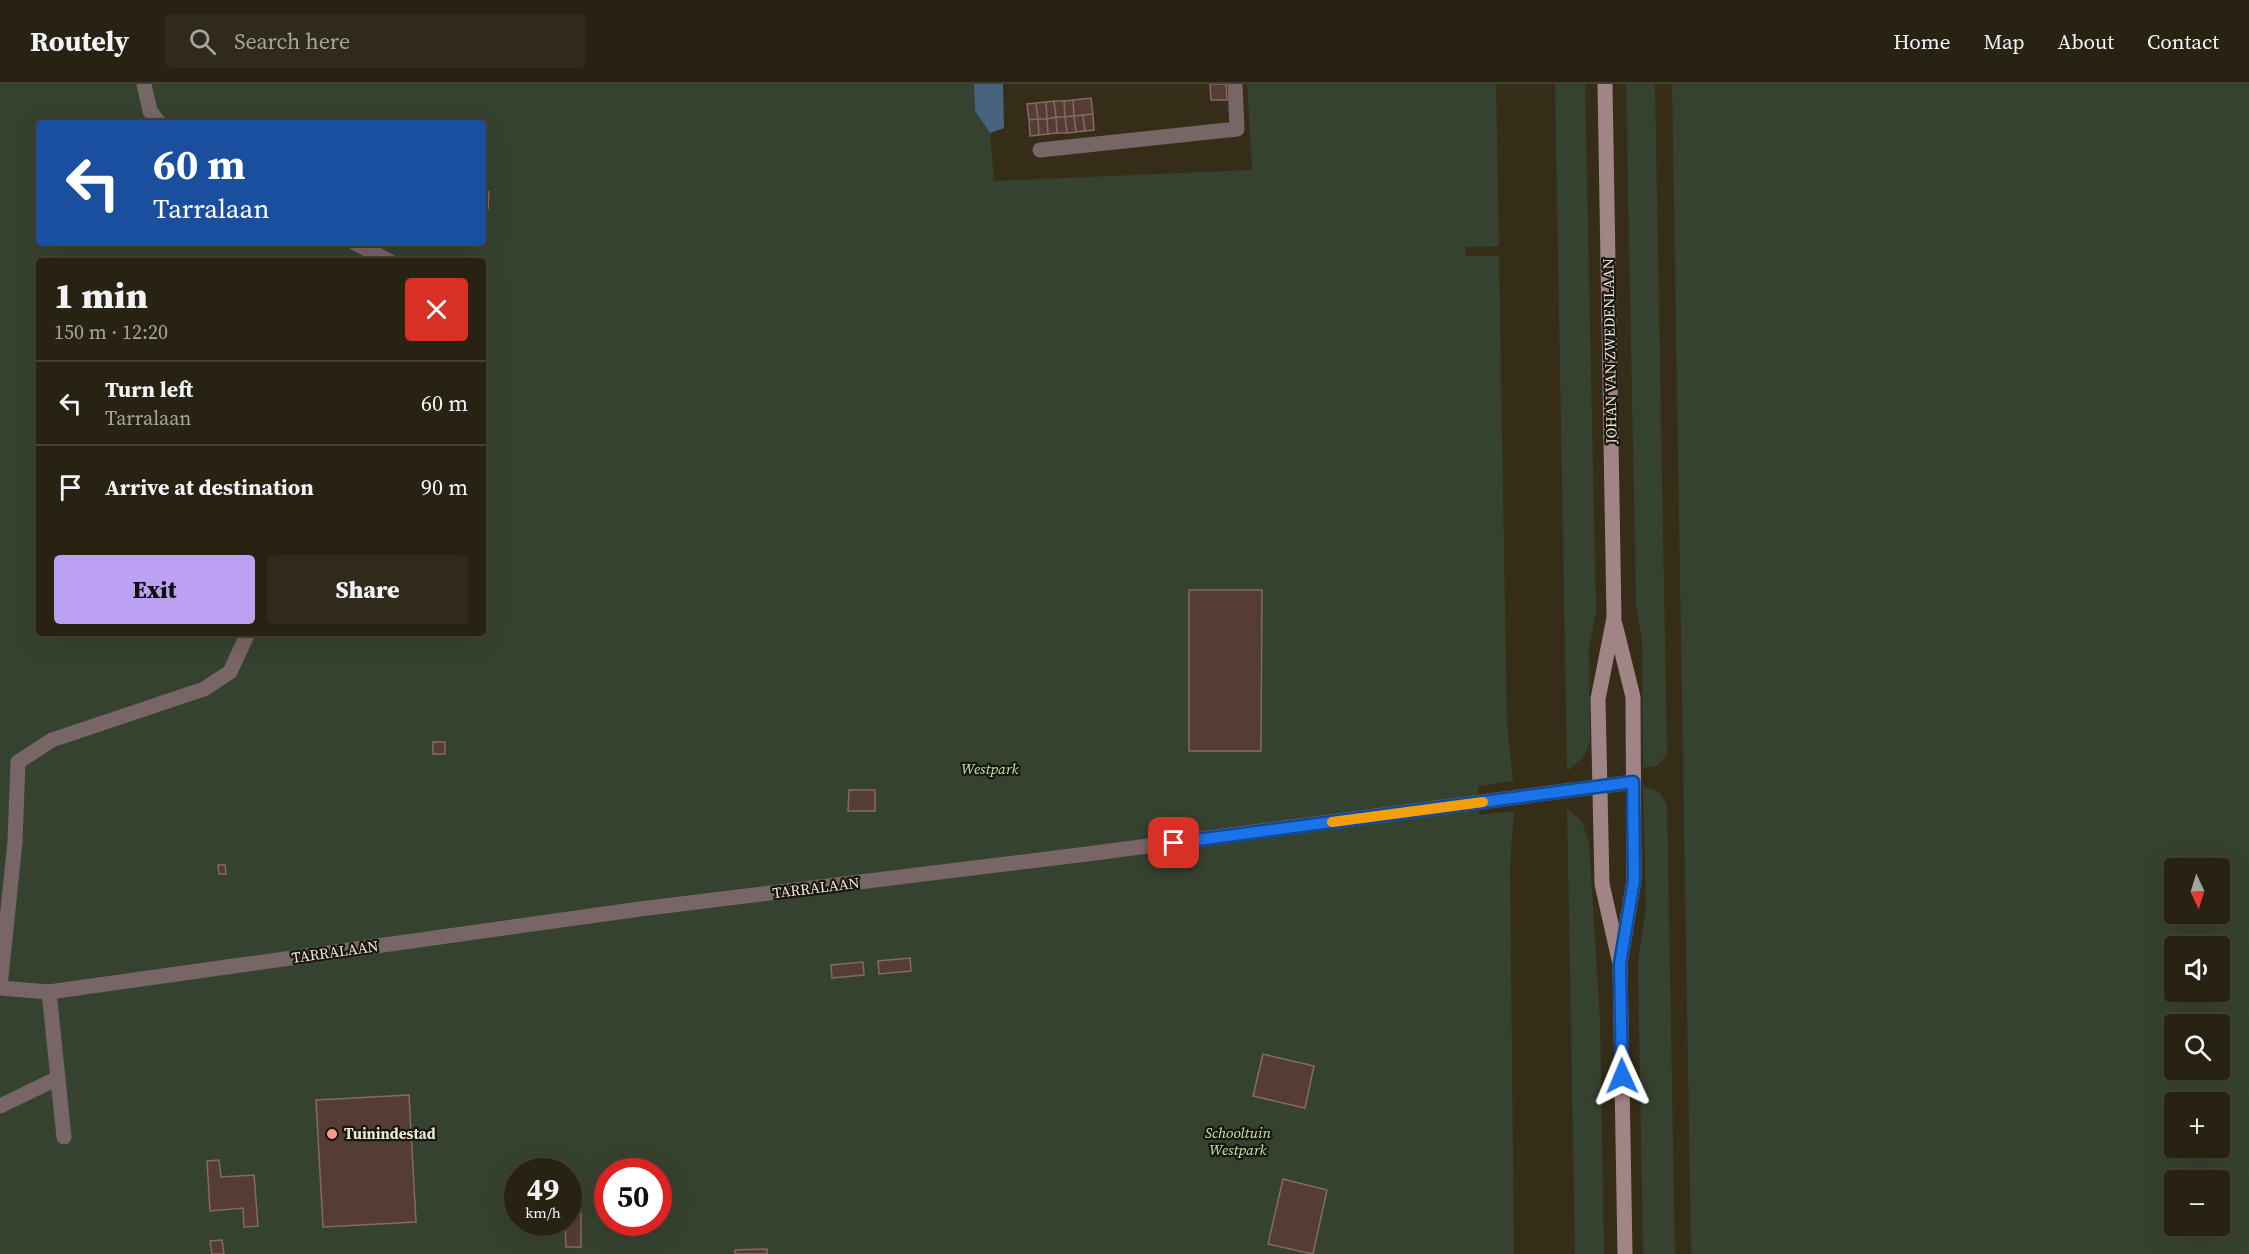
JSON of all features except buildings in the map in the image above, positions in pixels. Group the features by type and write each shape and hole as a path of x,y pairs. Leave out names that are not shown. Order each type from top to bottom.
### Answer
{"main road":[{"name":"JOHAN VAN ZWEDENLAAN","path":"1605,84 1614,618 1598,699 1602,884 1620,964"},
{"name":"JOHAN VAN ZWEDENLAAN","path":"1614,618 1633,697 1634,880 1620,964 1625,1254"}],"street":[{"path":"144,84 150,111 157,120"},
{"path":"1040,150 1237,129 1235,84"},
{"path":"361,246 383,258"},
{"path":"0,988 15,842 18,762 52,740 204,689 230,672 247,636"},
{"name":"TARRALAAN","path":"0,988 49,992 640,909 1087,854 1633,782"},
{"path":"49,992 64,1137"},
{"path":"0,1106 58,1078"}],"green space":[{"name":"Westpark","path":"0,84 974,84 975,111 990,133 994,181 1252,170 1247,84 1496,84 1499,246 1465,247 1466,256 1499,256 1507,726 1513,781 1478,786 1479,815 1514,811 1510,865 1514,1254 0,1254"},
{"path":"1555,84 1585,84 1596,612 1589,648 1590,742 1583,758 1567,771"},
{"path":"1626,84 1655,84 1667,754 1658,765 1643,768 1642,640 1636,603"},
{"path":"1672,84 2249,84 2249,1254 1691,1254"},
{"path":"1643,787 1658,791 1667,804 1675,1254 1643,1254 1638,963 1646,907"},
{"path":"1567,808 1582,822 1589,842 1600,1019 1604,1254 1575,1254"}],"water":[{"path":"974,84 1003,84 1004,128 990,133 975,111"}],"slow traffic":[{"path":"1332,822 1483,802"}],"place":[{"name":"Tuinindestad","path":"332,1134"}],"route":[{"path":"1174,843 1633,782 1634,880 1620,964 1622,1076"}],"park label":[{"name":"Schooltuin Westpark","path":"1238,1142"}]}
